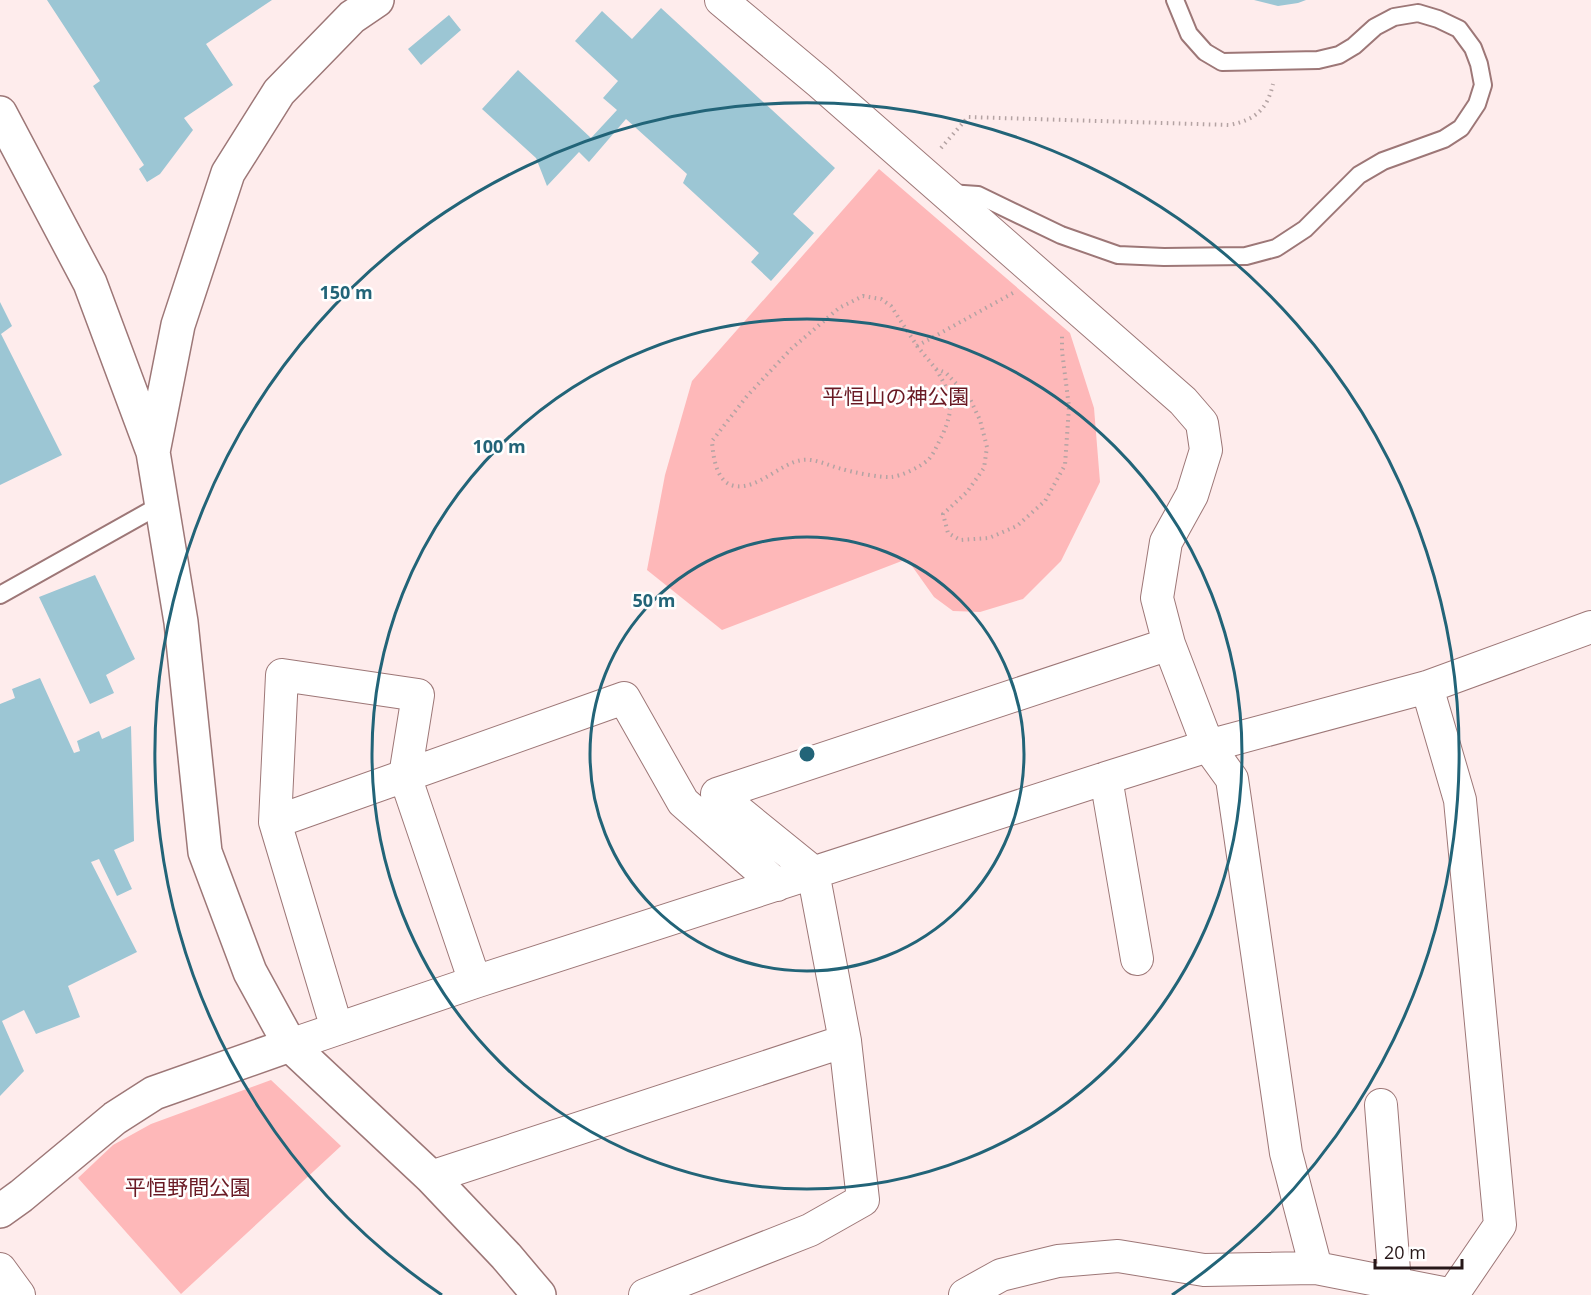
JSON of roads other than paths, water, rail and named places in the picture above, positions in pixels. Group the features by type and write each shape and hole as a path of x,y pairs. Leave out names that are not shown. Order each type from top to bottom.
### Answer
{"street":[{"path":"153,452 178,325 228,173 279,92 352,16 377,0"},
{"path":"721,0 945,192 1183,401 1202,423 1206,450 1192,495 1166,542 1157,598 1169,644 1208,746 1232,779 1286,1154 1316,1268"},
{"path":"0,113 90,283 153,452 181,622 205,852 250,972 290,1045 430,1177 506,1256 539,1295"},
{"path":"0,1211 115,1118 154,1093 475,982 813,872 1208,746 1427,687 1590,632"},
{"path":"645,1295 810,1230 864,1200 845,1041 813,872 717,794 1169,644"},
{"path":"337,1029 275,822 282,675 418,695 405,776 475,982"},
{"path":"964,1295 1001,1275 1058,1261 1118,1256 1204,1270 1316,1268 1453,1294 1500,1225 1460,800 1427,687"},
{"path":"275,822 624,699 683,802 777,885"},
{"path":"1106,778 1137,959"},
{"path":"430,1177 845,1041"},
{"path":"1381,1105 1395,1283"},
{"path":"0,1269 19,1295"}],"lane":[{"path":"945,192 978,195 1061,235 1118,255 1246,256 1276,248 1305,229 1359,175 1383,161 1443,139 1461,128 1477,104 1483,85 1473,48 1459,29 1418,13 1394,17 1375,27 1354,46 1339,55 1318,60 1222,62 1205,52 1189,34 1175,0"},
{"path":"0,595 162,504"}],"park label":[{"name":"平恒山の神公園","path":"896,397"},
{"name":"平恒野間公園","path":"188,1188"}]}
